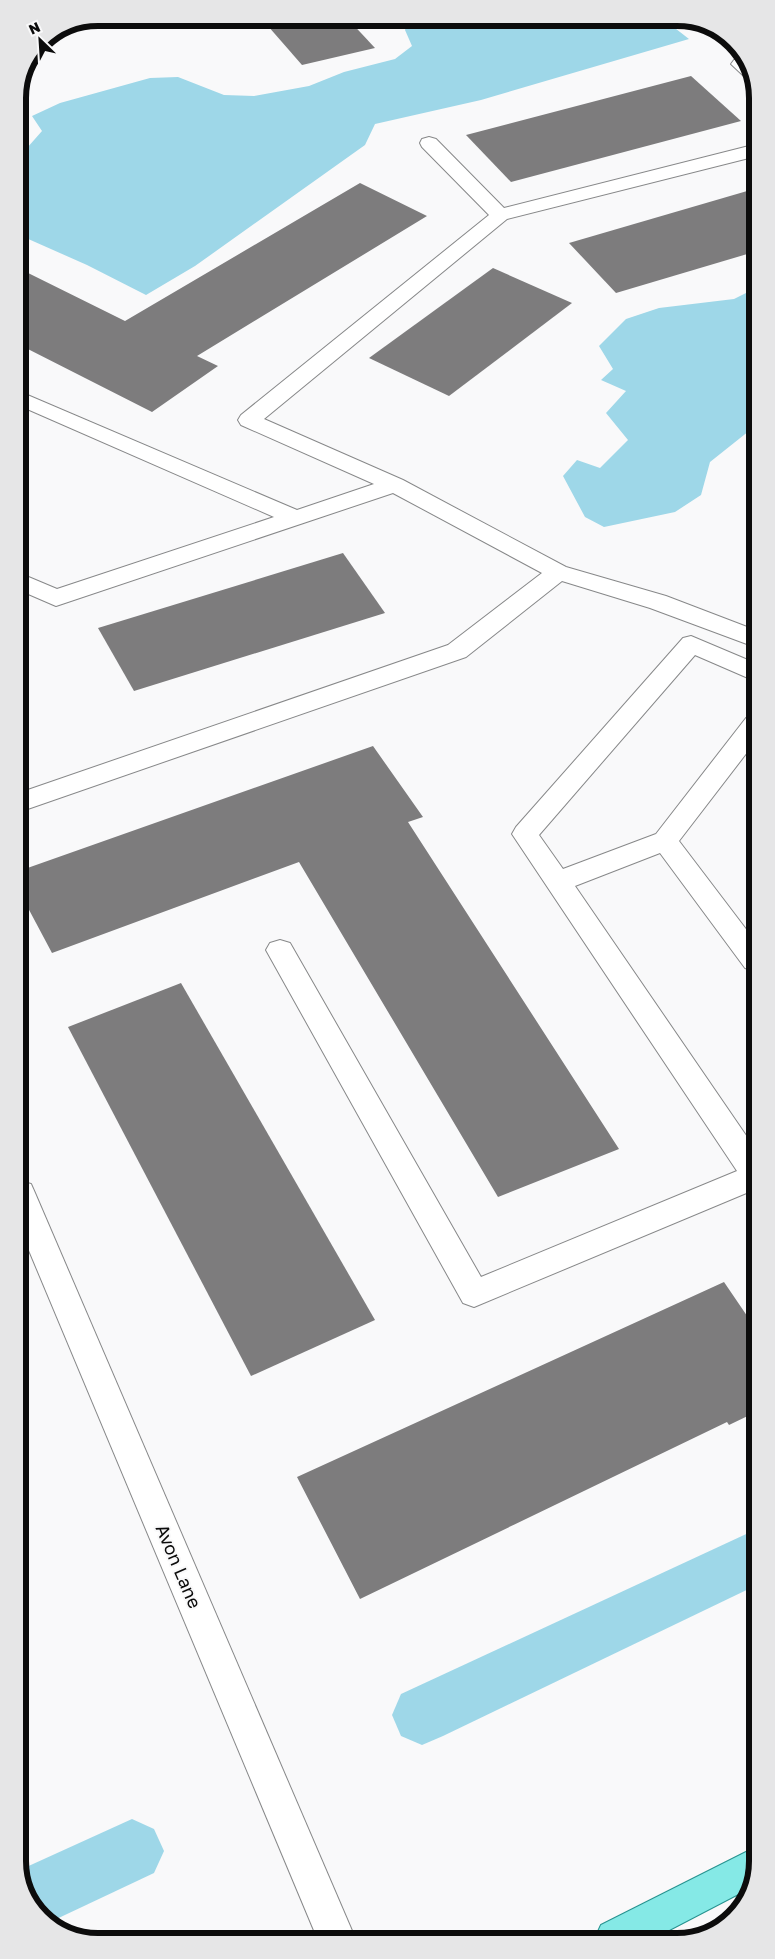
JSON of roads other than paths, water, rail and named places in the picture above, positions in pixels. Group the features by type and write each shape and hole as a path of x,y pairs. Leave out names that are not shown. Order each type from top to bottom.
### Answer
{"main road":[{"path":"624,1933 748,1869"}],"street":[{"path":"429,143 500,215"},
{"path":"749,152 500,215 249,420 395,485 558,572 658,602 749,637"},
{"path":"26,400 295,518"},
{"path":"26,584 56,598 395,485"},
{"path":"26,801 457,651 558,572"},
{"path":"749,670 691,644 525,834 749,1165"},
{"path":"558,882 665,841 749,732"},
{"path":"665,841 749,953"},
{"path":"280,950 474,1294 749,1178"},
{"name":"Avon Lane","path":"26,1207 334,1933"}],"water":[{"path":"406,26 672,26 689,39 481,100 375,124 365,145 195,266 146,295 87,265 26,238 26,149 42,131 32,116 60,103 150,78 178,77 224,95 254,96 309,86 344,72 395,59 412,46 405,30"},
{"path":"749,292 749,431 710,462 701,495 675,512 604,527 585,517 563,476 577,460 600,468 628,440 606,413 626,391 601,380 613,369 599,346 626,319 659,308 734,299"}],"waterway":[{"path":"422,1715 749,1560"},
{"path":"36,1895 132,1851"}]}
